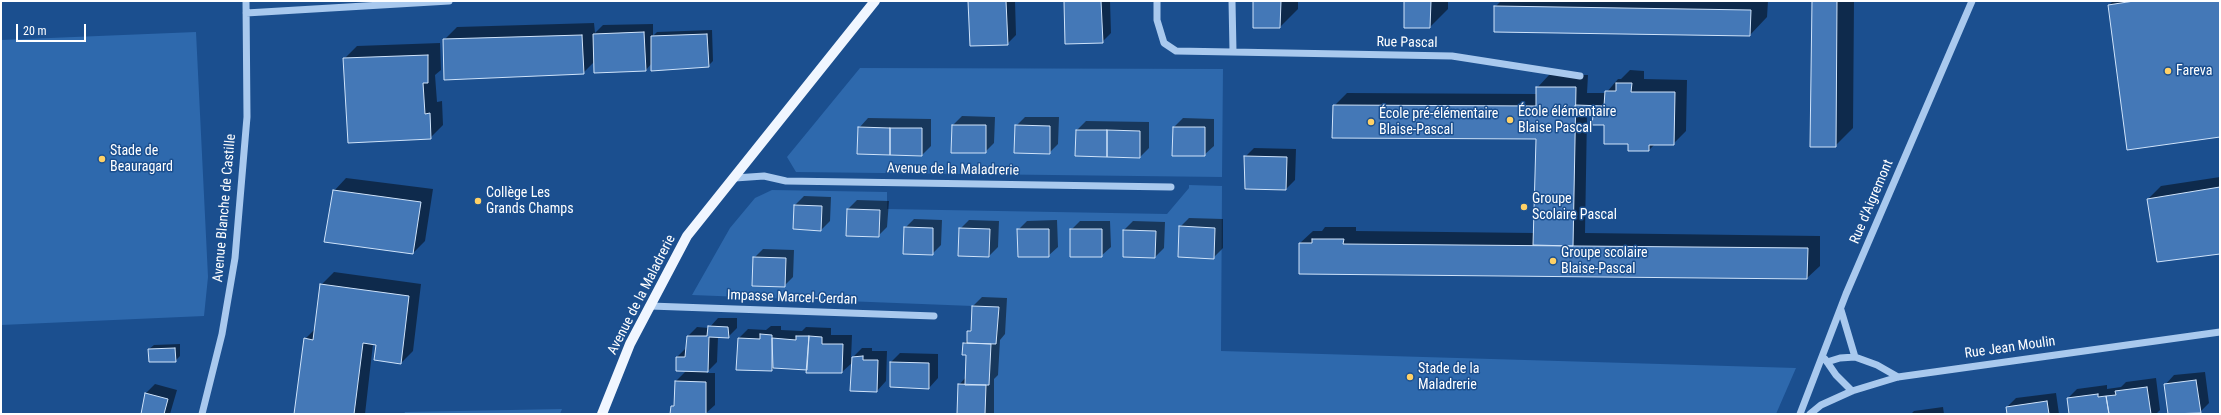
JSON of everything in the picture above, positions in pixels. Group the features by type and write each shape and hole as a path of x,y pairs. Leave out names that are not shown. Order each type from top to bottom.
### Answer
{"main road":[{"name":"Avenue de la Maladrerie","path":"602,414 630,344 687,236 876,1"}],"street":[{"name":"Avenue Blanche de Castille","path":"202,414 222,334 235,258 247,117 246,1"},
{"path":"246,13 449,1"},
{"name":"Rue Pascal","path":"1157,1 1157,20 1164,43 1176,51 1452,56 1580,76"},
{"path":"1232,1 1233,51"},
{"name":"Rue d'Aigremont","path":"1800,414 1825,359 1841,310 1972,1"},
{"name":"Avenue de la Maladrerie","path":"735,178 764,176 786,181 1171,187"},
{"name":"Impasse Marcel-Cerdan","path":"650,306 934,316"},
{"path":"1841,310 1855,358"},
{"name":"Rue Jean Moulin","path":"1810,414 1821,405 1852,391 1898,377 2220,332"},
{"path":"1825,359 1855,358 1877,365 1898,377"},
{"path":"1825,359 1836,375 1852,391"}],"shaded area":[{"name":"Stade de Beauragard","path":"196,32 208,277 204,316 1,325 1,40"},
{"path":"860,68 1223,69 1222,177 796,172 787,157","holes":["952,125 986,125 986,153 951,152","1015,125 1050,126 1049,154 1014,153","858,127 922,128 922,156 857,154","1173,127 1205,127 1205,156 1173,156","1076,130 1140,131 1140,158 1075,156"]},
{"path":"1189,185 1222,186 1221,351 1796,368 1776,414 985,414 986,385 989,385 991,344 996,344 998,307 692,295 730,228 755,198 772,190 887,192 887,209 1167,214 1189,188","holes":["794,205 822,206 821,231 793,229","847,209 880,210 846,236","1179,226 1214,228 1214,258 1178,257","904,227 933,228 932,255 903,254","959,228 990,229 989,257 958,255","1017,229 1049,257 1018,257","1070,230 1102,257 1070,257","1123,230 1156,231 1155,258 1123,257"]},
{"path":"562,409 560,414 404,414 405,412"}],"building":[{"path":"968,1 1006,1 1008,45 970,46"},
{"path":"1064,1 1101,1 1103,43 1065,44"},
{"path":"1253,1 1281,1 1280,28 1253,28"},
{"path":"1404,1 1431,1 1430,28 1404,28"},
{"path":"1812,1 1837,1 1836,147 1810,147"},
{"name":"Fareva","path":"2134,1 2220,1 2220,137 2127,150 2108,5"},
{"path":"1494,6 1751,10 1750,36 1494,32"},
{"path":"644,32 646,71 594,73 593,34"},
{"path":"707,34 709,67 651,71 651,36"},
{"path":"582,35 584,74 444,80 443,39"},
{"path":"428,55 428,83 423,83 425,114 430,113 431,139 348,143 343,58"},
{"path":"1616,83 1632,83 1631,92 1675,92 1674,145 1649,145 1649,151 1628,151 1628,144 1604,144 1604,125 1592,125 1593,116 1575,116 1575,105 1604,106 1605,91 1616,91"},
{"path":"1536,87 1576,87 1573,246 1533,245 1536,139 1332,138 1333,105 1536,106"},
{"path":"952,125 986,125 986,153 951,153"},
{"path":"1015,125 1050,126 1050,154 1014,153"},
{"path":"858,127 890,128 890,155 857,154"},
{"path":"1173,127 1205,127 1205,156 1172,156"},
{"path":"890,128 922,128 922,156 890,155"},
{"path":"1076,130 1107,130 1107,157 1075,156"},
{"path":"1107,130 1140,131 1140,158 1107,157"},
{"path":"1244,156 1287,157 1286,190 1245,189"},
{"path":"2220,187 2220,254 2157,262 2147,199"},
{"path":"333,190 421,202 413,254 324,242"},
{"path":"794,205 822,206 821,231 793,229"},
{"path":"847,209 880,210 879,237 846,236"},
{"path":"1179,226 1215,228 1214,259 1178,257"},
{"path":"904,227 933,228 933,255 903,254"},
{"path":"959,228 990,229 989,257 958,256"},
{"path":"1017,229 1049,229 1049,257 1018,257"},
{"path":"1070,229 1102,229 1102,257 1070,257"},
{"path":"1123,230 1156,231 1155,258 1123,257"},
{"name":"Groupe scolaire Blaise-Pascal","path":"1312,239 1344,239 1343,244 1808,248 1807,279 1299,274 1299,243 1312,243"},
{"path":"753,257 786,258 785,287 752,286"},
{"path":"320,284 409,296 401,364 374,360 376,345 363,343 354,414 294,414 304,338 313,340"},
{"path":"972,306 999,307 996,344 967,343 967,331 971,331"},
{"path":"708,326 728,327 729,338 709,337 708,372 676,371 676,357 685,357 687,336 707,336"},
{"path":"760,334 772,335 772,371 736,370 738,338 760,339"},
{"path":"796,336 809,336 807,370 773,368 772,338 796,340"},
{"path":"809,336 822,337 822,344 843,344 842,373 806,373"},
{"path":"963,343 991,344 989,385 965,385 966,355 962,355"},
{"path":"175,348 176,362 149,362 148,349"},
{"path":"863,356 863,360 878,360 877,392 850,391 852,357"},
{"path":"890,362 929,363 929,389 890,387"},
{"path":"2196,380 2201,413 2168,414 2164,384"},
{"path":"675,381 706,382 706,414 670,414 671,406 674,406"},
{"path":"958,384 986,385 985,414 957,414"},
{"path":"2147,387 2151,414 2109,414 2106,396 2116,395 2115,391"},
{"path":"145,393 168,399 164,414 141,414"},
{"path":"2098,394 2098,397 2106,396 2109,414 2069,414 2067,398"},
{"path":"2047,401 2049,414 2007,414 2006,407"}],"place":[{"name":"Fareva","path":"2168,71"},
{"name":"École élémentaire Blaise Pascal","path":"1510,120"},
{"name":"École pré-élémentaire Blaise-Pascal","path":"1371,122"},
{"name":"Stade de Beauragard","path":"102,159"},
{"name":"Collège Les Grands Champs","path":"478,201"},
{"name":"Groupe Scolaire Pascal","path":"1524,207"},
{"name":"Groupe scolaire Blaise-Pascal","path":"1553,261"},
{"name":"Stade de la Maladrerie","path":"1410,377"}]}
